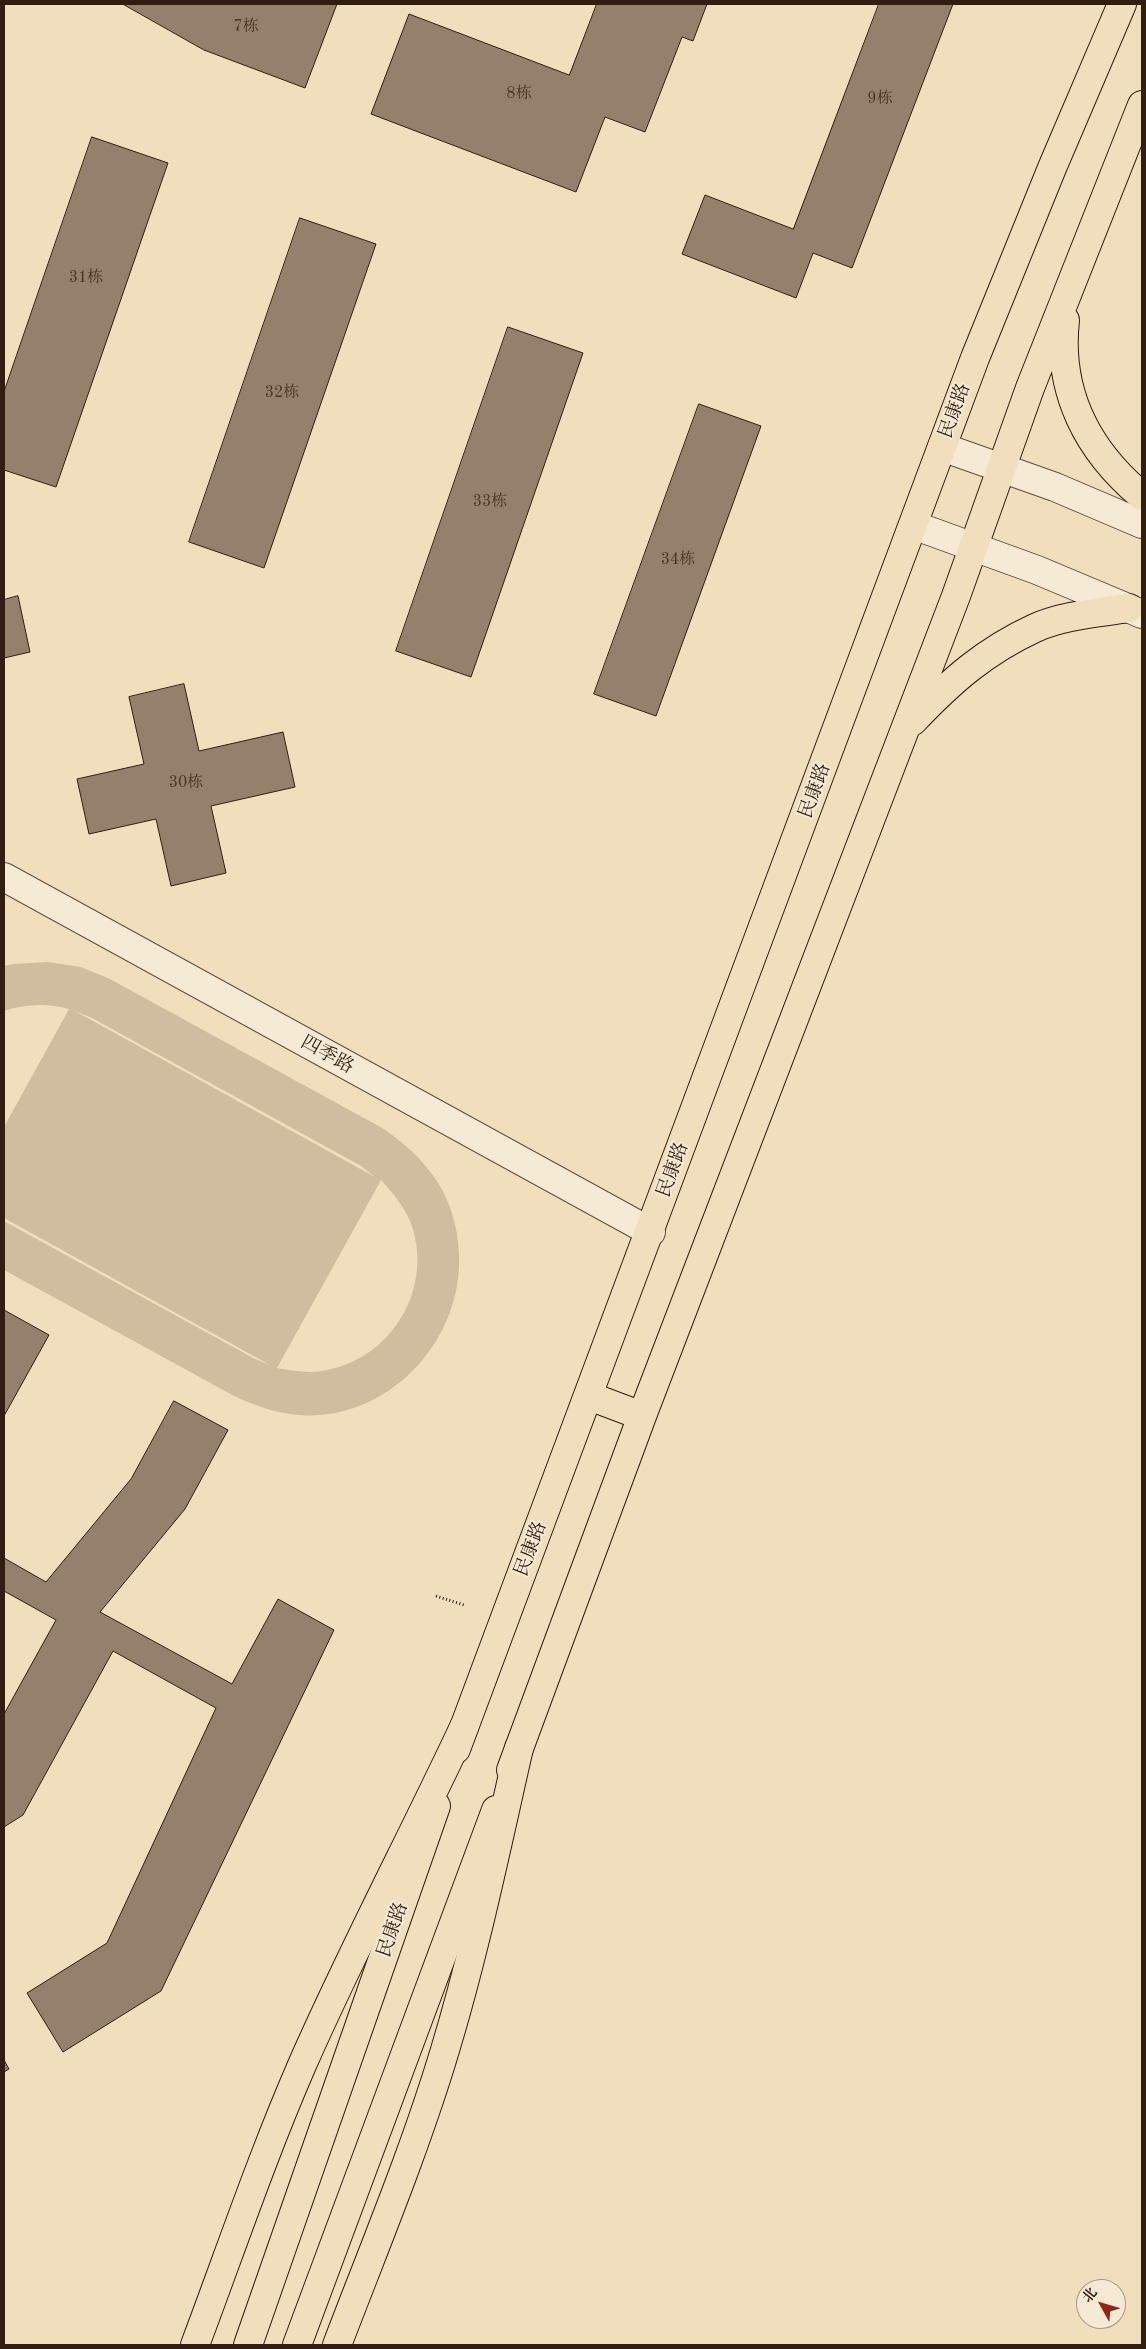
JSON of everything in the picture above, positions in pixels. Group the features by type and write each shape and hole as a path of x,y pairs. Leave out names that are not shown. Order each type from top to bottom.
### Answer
{"main road":[{"name":"民康路","path":"248,2345 464,1727 651,1232 975,358 1052,168 1122,4"},
{"path":"297,2345 642,1416 905,729 974,546 1030,388 1142,106"},
{"path":"1068,293 1063,363 1071,397 1086,432 1105,460 1142,496"},
{"path":"905,729 950,682 990,652 1036,628 1077,616 1136,611"},
{"path":"589,1396 642,1416"},
{"path":"195,2345 266,2153 305,2058 338,1983 464,1727"},
{"path":"337,2345 415,2142 445,2050 473,1948 519,1748"}],"street":[{"path":"942,447 1002,466 1082,497 1142,524"},
{"path":"913,525 974,546 1136,611"},
{"name":"四季路","path":"4,877 651,1232"}],"path":[{"path":"436,1596 464,1605"}],"shaded area":[{"path":"48,962 81,967 110,979 384,1129 426,1166 448,1201 457,1233 459,1254 457,1286 448,1317 434,1345 414,1370 390,1390 362,1405 331,1414 298,1415 274,1411 236,1397 4,1270 4,1221 255,1359 270,1365 4,1218 4,1127 69,1009 36,1005 4,1011 4,966","holes":["75,1011 92,1018 361,1166 375,1177","381,1180 397,1199 407,1215 416,1245 417,1269 412,1293 403,1315 389,1334 372,1350 351,1362 315,1372 277,1368"]}],"building":[{"path":"123,4 337,4 305,88 204,50"},
{"path":"597,4 707,4 693,41 682,37 645,132 605,117 576,192 371,114 409,14 569,75"},
{"path":"879,4 953,4 852,268 813,253 796,298 682,254 705,195 793,229"},
{"path":"92,137 168,163 56,487 4,470 4,392"},
{"path":"300,218 376,244 264,568 189,542"},
{"path":"508,327 583,353 471,677 396,651"},
{"path":"699,404 761,426 656,716 594,694"},
{"path":"18,596 30,652 4,658 4,600"},
{"path":"184,684 199,751 283,732 295,787 211,806 226,873 171,886 156,819 89,834 77,779 144,764 129,697"},
{"path":"4,1310 49,1335 4,1416"},
{"path":"174,1401 228,1430 185,1509 100,1612 232,1684 278,1599 334,1630 161,1991 63,2052 27,1993 107,1943 216,1708 113,1651 23,1815 4,1827 4,1714 56,1620 4,1591 4,1558 46,1582 131,1479"},
{"path":"4,2060 9,2069 4,2072"}]}
